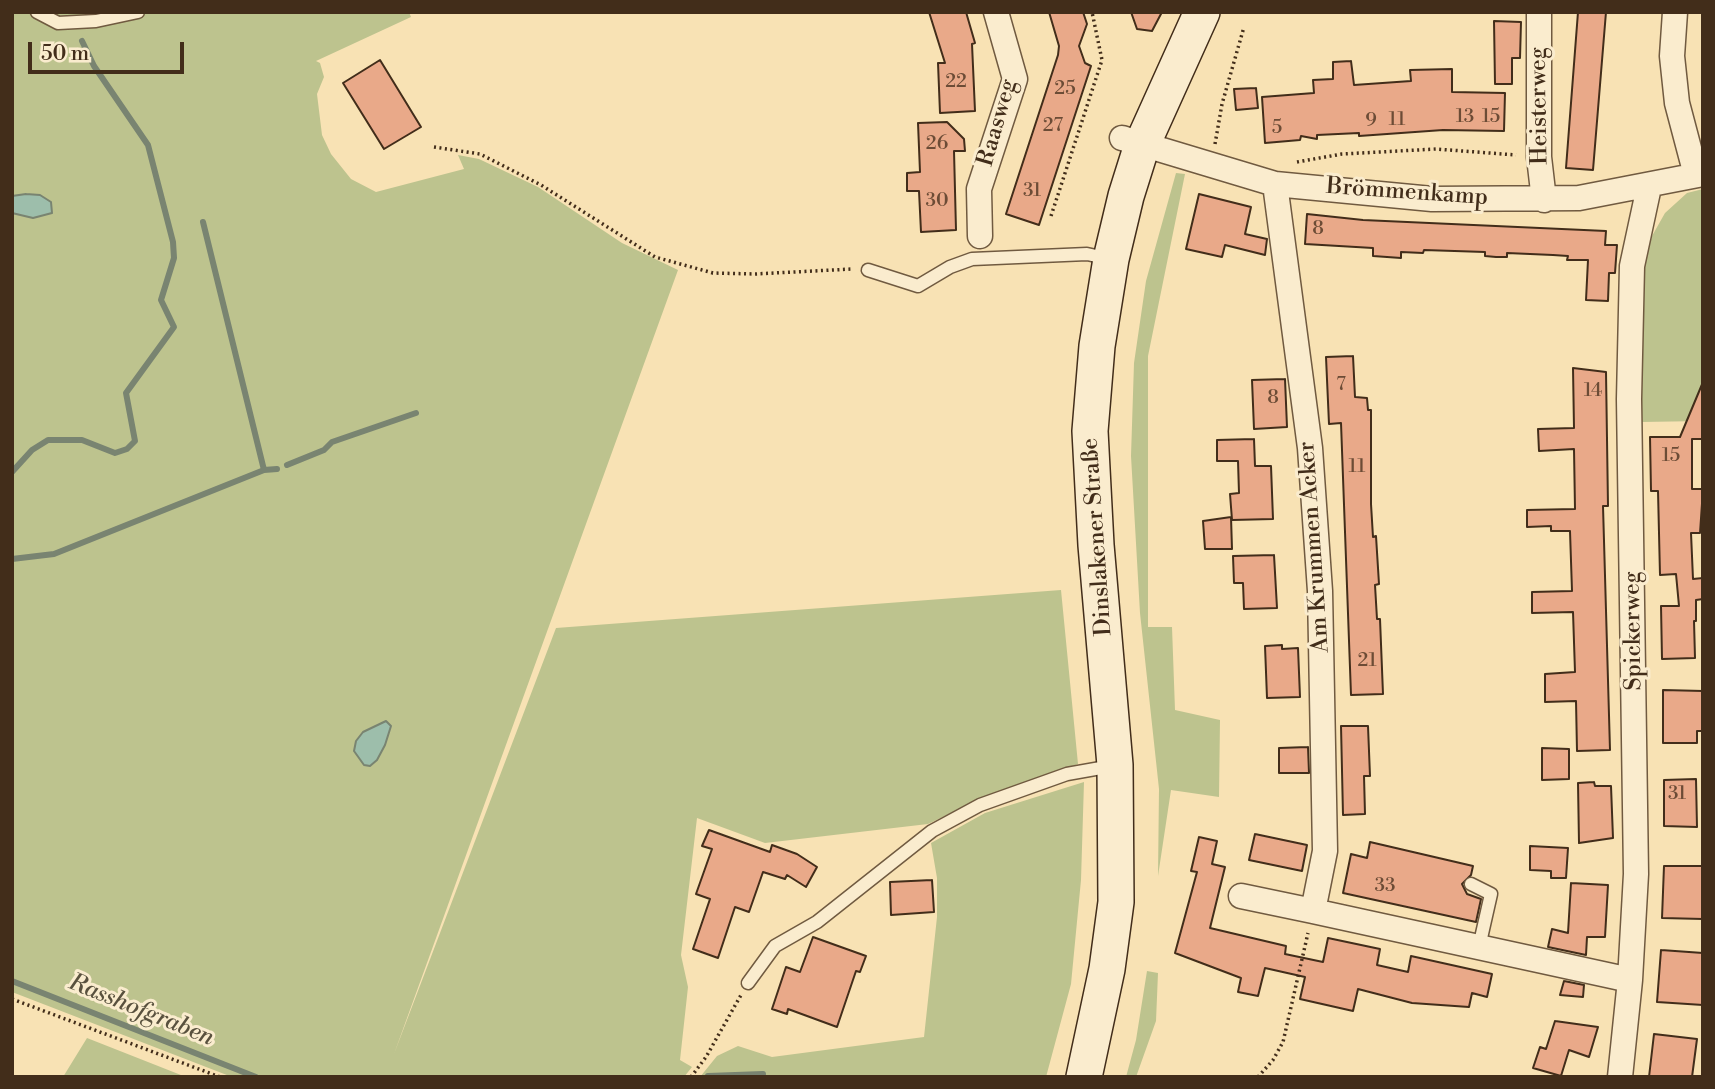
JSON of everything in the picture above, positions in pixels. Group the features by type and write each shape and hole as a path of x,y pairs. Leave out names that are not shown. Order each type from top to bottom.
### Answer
{"main road":[{"name":"Dinslakener Straße","path":"1084,1077 1107,969 1116,902 1115,765 1096,545 1090,431 1097,346 1132,141 1202,12"}],"street":[{"name":"Raasweg","path":"980,236 979,189 1015,79 996,12"},
{"name":"Heisterweg","path":"1539,12 1539,157 1544,200"},
{"name":"Brömmenkamp","path":"1132,141 1211,165 1432,199 1544,200 1649,187 1699,175 1677,103 1672,56 1675,12"},
{"name":"Am Krummen Acker","path":"1282,174 1310,448 1320,592 1325,850 1313,911"},
{"name":"Spickerweg","path":"1620,1077 1630,979 1636,848 1629,372 1632,266 1649,187"},
{"path":"1241,896 1630,979"}],"lane":[{"path":"37,12 58,23 96,21 138,12"},
{"path":"868,270 918,286 950,267 972,259 1087,254 1111,259"},
{"path":"748,983 775,946 817,922 932,831 980,805 1067,774 1115,765"},
{"path":"1471,884 1491,894 1479,947"}],"path":[{"path":"1051,216 1102,60 1092,12"},
{"path":"1211,165 1222,104 1244,27"},
{"path":"434,147 480,153 541,184 655,257 713,273 868,270"},
{"path":"1282,174 1342,154 1436,149 1539,157"},
{"path":"1258,1077 1273,1060 1283,1042 1313,911"},
{"path":"691,1077 706,1057 748,983"},
{"path":"12,999 220,1077"}],"green space":[{"path":"12,12 409,12 411,17 316,61 320,63 324,77 317,94 322,135 331,154 351,179 376,192 464,169 458,155 479,159 538,187 622,243 678,270 394,1054 556,628 1061,590 1078,764 974,802 928,824 765,843 697,818 681,955 688,987 680,1060 692,1067 684,1077 232,1077 12,992"},
{"path":"1176,173 1185,174 1148,356 1148,627 1172,627 1175,710 1220,720 1219,797 1171,790 1158,876 1159,789 1140,613 1131,456 1134,363 1146,281"},
{"path":"1703,189 1703,421 1641,422 1643,266 1652,236 1665,213 1687,193"},
{"path":"1084,782 1081,880 1071,984 1046,1077 700,1077 717,1056 738,1046 772,1057 924,1037 937,917 937,878 931,843 985,813"},
{"path":"1147,971 1158,973 1156,1021 1136,1077 1126,1077 1136,1040"},
{"path":"87,1038 186,1077 63,1077"}],"shaded area":[{"path":"40,195 51,202 52,213 33,218 12,213 12,196"},
{"path":"386,721 391,726 385,745 377,760 370,766 364,765 354,751 356,741 363,732"}],"building":[{"path":"929,12 966,12 975,43 972,44 975,111 940,113 938,63 945,63"},
{"path":"1049,12 1083,12 1087,24 1079,46 1085,63 1091,66 1039,225 1006,214 1058,55 1059,46"},
{"path":"1131,12 1162,12 1152,31 1137,29"},
{"path":"1578,12 1606,12 1593,170 1566,168"},
{"path":"1494,21 1521,22 1520,58 1512,58 1512,84 1495,84"},
{"path":"380,60 421,127 384,149 343,83"},
{"path":"1351,61 1354,85 1411,81 1410,70 1452,69 1452,92 1505,93 1504,131 1443,130 1359,136 1359,133 1317,135 1317,139 1301,136 1300,140 1265,143 1262,97 1314,93 1313,80 1333,79 1333,62"},
{"path":"1256,88 1258,108 1236,110 1234,89"},
{"path":"947,122 964,139 965,151 954,151 956,230 921,232 919,191 907,191 907,173 920,172 918,123"},
{"path":"1199,194 1251,207 1245,234 1267,239 1265,255 1225,245 1222,257 1186,249"},
{"path":"1307,214 1363,220 1606,231 1605,245 1617,245 1615,273 1609,273 1608,301 1586,300 1588,260 1567,260 1568,256 1553,255 1507,253 1507,257 1496,257 1485,256 1485,252 1424,250 1423,253 1401,252 1401,258 1373,256 1373,248 1305,244"},
{"path":"1353,356 1355,397 1367,398 1368,410 1371,410 1371,504 1373,537 1376,536 1379,584 1375,585 1377,619 1380,619 1383,694 1351,695 1341,423 1329,424 1326,357"},
{"path":"1573,368 1606,372 1608,506 1603,506 1610,750 1577,751 1576,701 1545,702 1545,674 1575,672 1573,612 1532,613 1532,592 1572,591 1570,531 1551,531 1551,526 1527,527 1527,510 1575,509 1574,449 1539,451 1538,429 1574,428"},
{"path":"1285,379 1287,427 1254,429 1252,380"},
{"path":"1703,382 1703,439 1692,439 1692,489 1703,489 1700,533 1691,533 1693,579 1703,578 1703,599 1696,600 1695,658 1662,659 1661,606 1679,606 1676,574 1660,575 1658,491 1651,491 1650,437 1680,437"},
{"path":"1254,439 1255,466 1271,466 1273,519 1232,520 1230,494 1239,493 1238,461 1217,461 1217,440"},
{"path":"1231,517 1232,549 1205,549 1203,521"},
{"path":"1274,555 1277,608 1244,609 1243,583 1234,583 1233,556"},
{"path":"1282,645 1282,649 1298,648 1300,697 1267,698 1265,646"},
{"path":"1663,690 1703,691 1703,731 1697,731 1697,743 1663,743"},
{"path":"1341,726 1368,726 1370,776 1364,776 1365,814 1343,815"},
{"path":"1308,747 1309,773 1279,773 1279,748"},
{"path":"1542,748 1569,749 1569,779 1542,780"},
{"path":"1696,779 1697,827 1664,826 1664,780"},
{"path":"1594,782 1595,786 1611,786 1613,838 1579,843 1578,783"},
{"path":"709,830 770,852 772,845 797,854 817,867 806,887 787,875 785,879 763,872 749,912 735,907 718,958 693,949 710,899 696,894 712,849 702,846"},
{"path":"1255,834 1307,845 1302,871 1249,860"},
{"path":"1199,837 1217,841 1212,864 1225,867 1210,928 1286,946 1285,954 1323,962 1328,938 1380,949 1377,965 1408,972 1411,956 1492,974 1487,997 1472,993 1469,1007 1412,1003 1358,989 1353,1011 1300,999 1305,977 1265,968 1258,996 1238,992 1241,978 1175,953 1197,872 1191,871"},
{"path":"1370,842 1473,866 1471,875 1462,884 1467,894 1481,899 1476,922 1343,893 1351,854 1367,858"},
{"path":"1530,846 1568,848 1566,878 1551,878 1551,871 1530,870"},
{"path":"1664,866 1703,866 1703,919 1662,918"},
{"path":"932,880 934,912 891,915 890,882"},
{"path":"1571,883 1608,885 1605,937 1587,937 1586,955 1548,947 1552,929 1568,933"},
{"path":"813,937 866,956 860,972 856,971 837,1027 788,1009 787,1014 772,1009 786,967 800,972"},
{"path":"1661,950 1703,953 1703,1005 1657,1002"},
{"path":"1564,981 1584,985 1583,997 1560,995"},
{"path":"1555,1021 1598,1027 1589,1057 1569,1050 1561,1076 1533,1068 1540,1047 1546,1049"},
{"path":"1654,1034 1697,1039 1692,1077 1649,1077"}],"waterway":[{"path":"12,472 32,450 48,440 82,440 115,453 127,449 135,441 126,393 174,327 161,300 174,258 173,242 148,145 94,66 82,41"},
{"path":"12,559 54,554 264,470 203,222"},
{"path":"287,465 324,450 332,442 416,413"},
{"path":"264,470 277,469"},
{"name":"Rasshofgraben","path":"12,981 256,1077"},
{"name":"Rasshofgraben","path":"708,1076 763,1074"}]}
